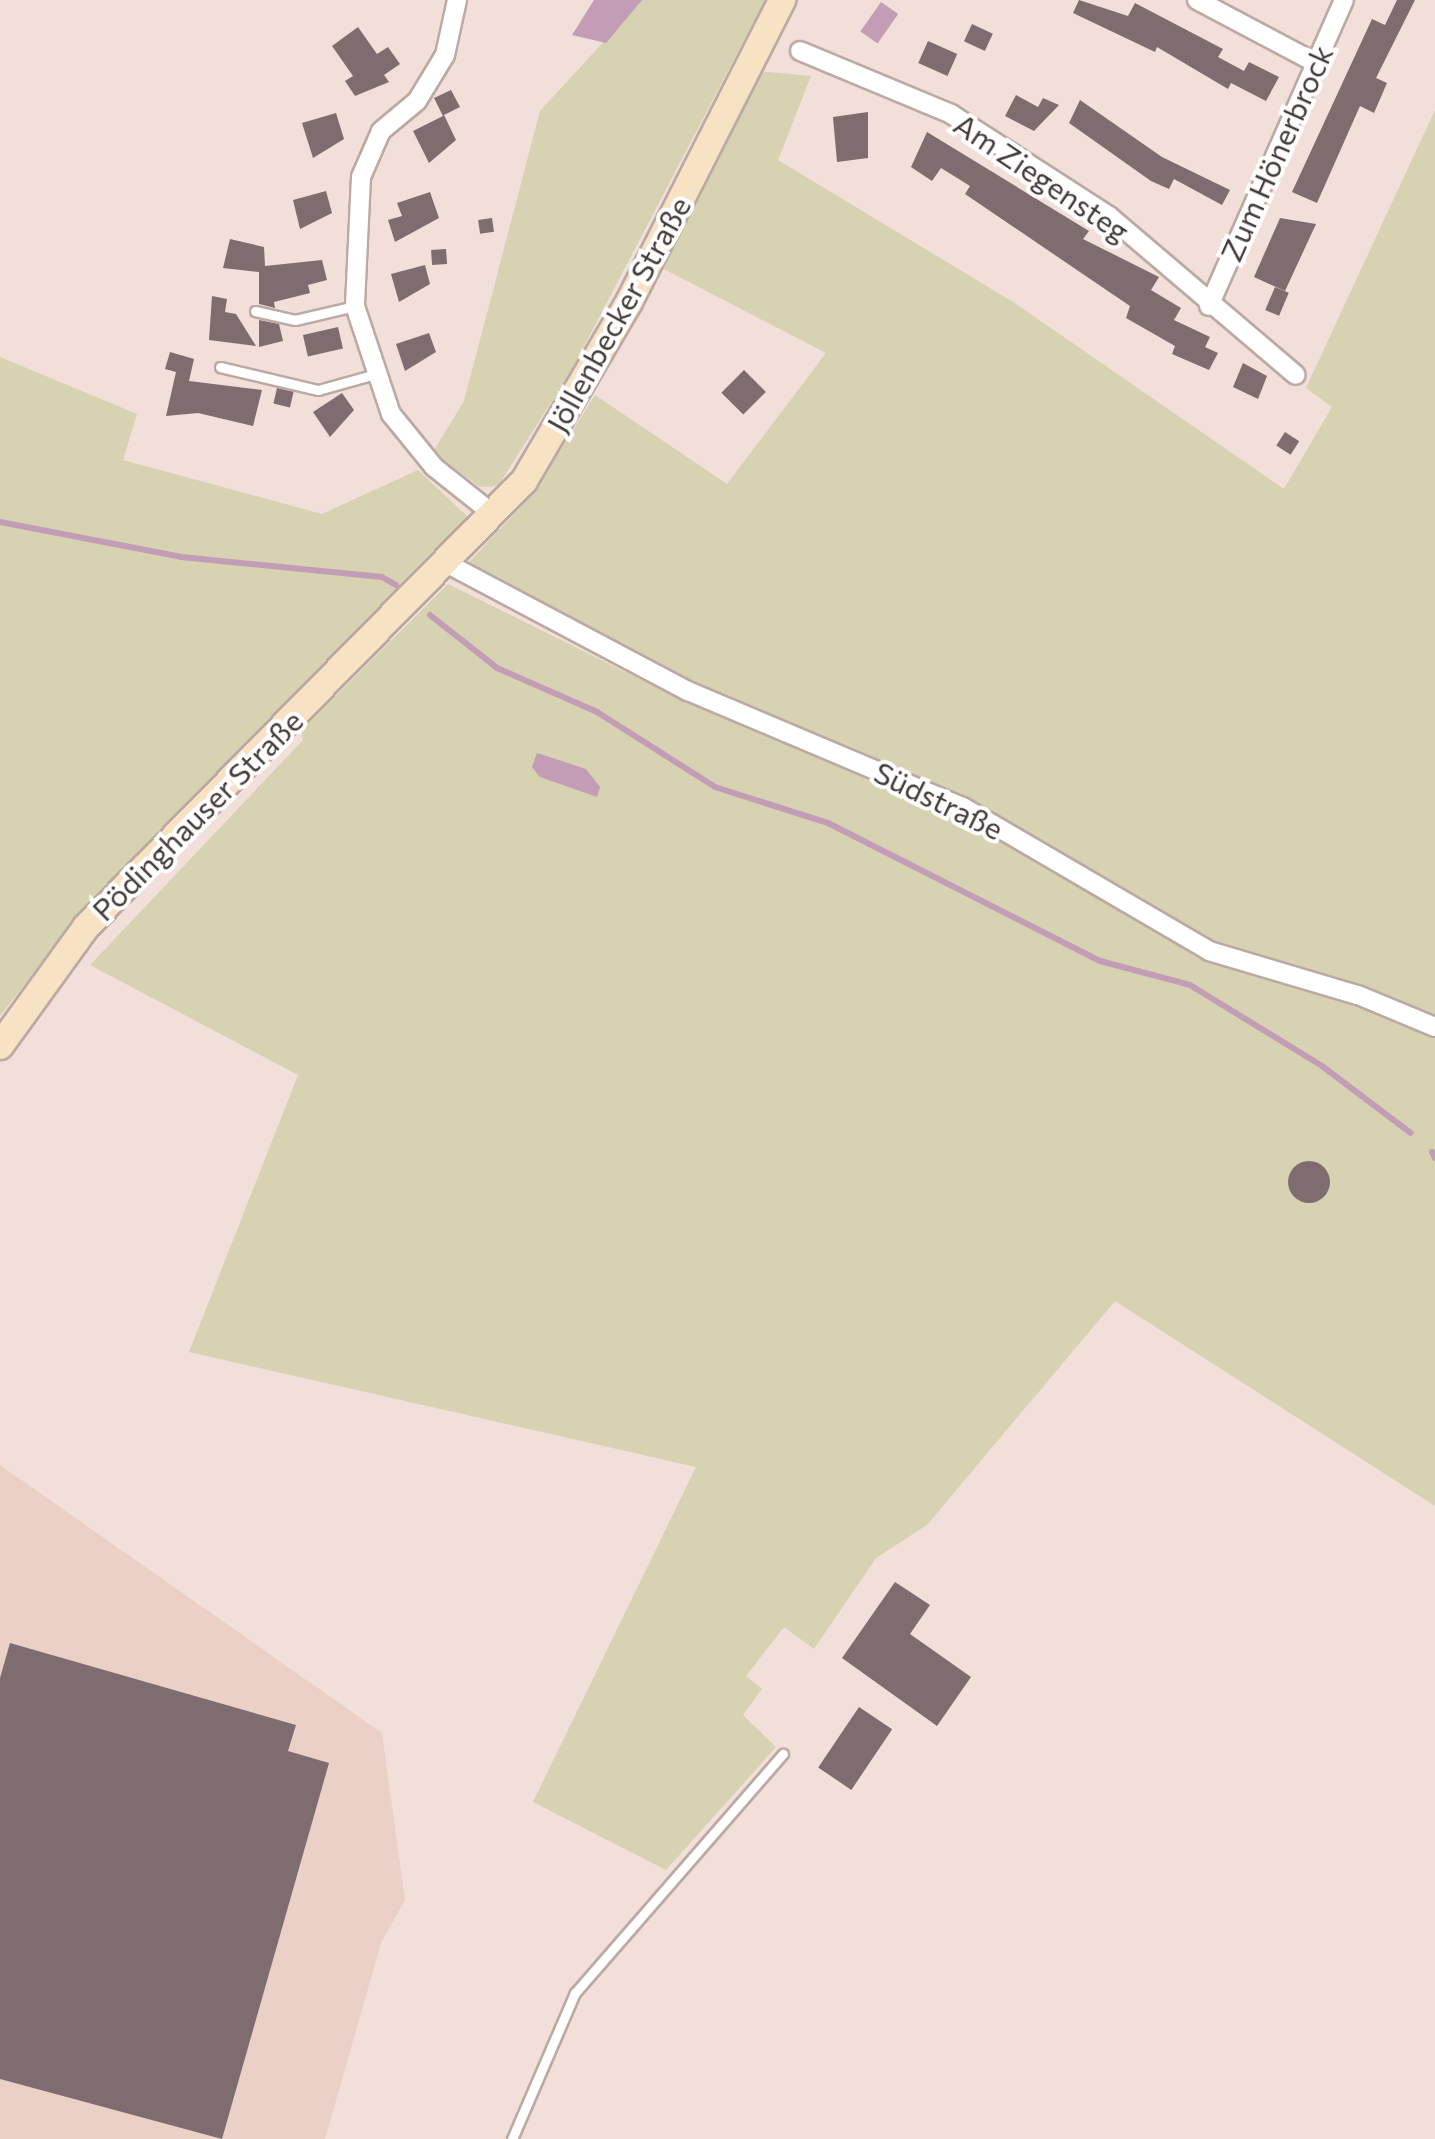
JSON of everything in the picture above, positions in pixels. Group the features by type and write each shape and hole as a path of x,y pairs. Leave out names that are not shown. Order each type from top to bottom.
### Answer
{"main road":[{"name":"Jöllenbecker Straße","path":"412,599 524,481 581,389 782,0"},
{"name":"Pödinghauser Straße","path":"0,1046 86,927 412,599"}],"street":[{"path":"457,0 445,55 417,101 381,131 361,177 355,306 372,375 408,440 493,514"},
{"path":"1197,0 1316,63"},
{"name":"Zum Hönerbrock","path":"1209,306 1344,0"},
{"name":"Am Ziegensteg","path":"800,51 951,114 1109,216 1209,306 1296,375"},
{"name":"Südstraße","path":"446,563 688,691 963,807 1209,951 1358,995 1435,1027"}],"lane":[{"path":"255,311 295,320 355,306"},
{"path":"220,367 318,390 372,375"},
{"path":"512,2139 575,1993 783,1754"}],"shaded area":[{"path":"594,0 642,0 606,43 572,35"},
{"path":"642,0 765,0 571,371 498,486 480,487 433,452 464,401 540,111"},
{"path":"881,2 898,14 878,44 860,31"},
{"path":"758,71 811,76 778,160 1013,302 1284,489 1332,407 1306,388 1435,110 1435,1017 1368,987 1217,942 966,801 688,687 473,572 469,562 533,494 595,395 727,484 826,353 660,267"},
{"path":"0,357 137,414 123,460 322,514 418,470 468,517 403,595 78,915 0,1016"},
{"path":"448,584 684,701 910,788 1204,955 1355,1002 1435,1037 1435,1506 1115,1301 927,1525 876,1558 814,1649 784,1627 746,1676 762,1689 743,1715 776,1747 666,1870 533,1802 696,1467 189,1352 298,1075 90,965 303,740 301,730"},
{"path":"537,753 586,769 600,787 597,797 540,777 532,767"},
{"path":"0,1465 382,1733 405,1900 381,1943 325,2139 0,2139"}],"building":[{"path":"1079,0 1128,16 1135,3 1223,49 1218,57 1244,71 1249,62 1279,77 1266,101 1231,83 1228,89 1157,47 1155,52 1073,13"},
{"path":"1397,0 1415,0 1376,78 1387,83 1374,113 1360,106 1317,203 1292,192 1372,19 1385,25"},
{"path":"972,24 993,34 985,51 964,41"},
{"path":"358,27 377,54 388,47 400,64 384,75 389,82 355,96 345,81 353,76 332,46"},
{"path":"928,41 957,54 947,76 918,63"},
{"path":"451,90 460,107 444,115 456,140 429,163 413,131 443,116 434,98"},
{"path":"1016,95 1038,107 1043,98 1059,105 1034,131 1005,116"},
{"path":"1080,100 1162,157 1230,190 1222,205 1174,179 1169,189 1151,181 1069,123"},
{"path":"868,112 868,158 837,162 833,117"},
{"path":"336,113 344,139 313,158 302,123"},
{"path":"927,132 1089,231 1083,239 1159,277 1151,290 1181,308 1174,320 1210,337 1205,347 1218,353 1209,370 1172,354 1175,346 1126,318 1130,306 965,194 970,186 941,168 932,181 911,167"},
{"path":"326,191 332,213 300,229 293,200"},
{"path":"430,192 439,218 395,242 388,220 402,216 397,203"},
{"path":"492,218 494,232 480,234 478,220"},
{"path":"1280,218 1316,224 1285,291 1254,277"},
{"path":"230,239 264,247 265,266 322,260 327,280 308,285 310,293 274,302 275,308 259,304 259,272 223,268"},
{"path":"446,249 447,264 432,265 431,250"},
{"path":"425,265 430,284 399,302 391,274"},
{"path":"1275,287 1289,293 1279,316 1265,310"},
{"path":"212,296 227,299 225,312 236,314 256,346 209,340"},
{"path":"259,320 279,324 283,341 259,347"},
{"path":"338,327 343,348 308,357 303,335"},
{"path":"429,333 436,352 405,371 396,344"},
{"path":"170,352 194,359 189,381 262,390 253,426 198,413 166,416 176,372 165,369"},
{"path":"1243,363 1267,376 1258,399 1233,387"},
{"path":"744,370 766,392 743,415 721,393"},
{"path":"277,388 294,392 290,407 273,404"},
{"path":"342,393 354,410 330,437 313,412"},
{"path":"1285,432 1299,441 1291,455 1276,445"},
{"path":"1309,1161 1324,1167 1330,1182 1324,1197 1309,1203 1294,1197 1288,1182 1294,1167"},
{"path":"895,1582 930,1605 910,1634 971,1677 937,1726 842,1658"},
{"path":"10,1643 296,1725 288,1751 329,1763 222,2139 0,2079 0,1678"},
{"path":"859,1707 892,1729 851,1790 818,1768"}],"waterway":[{"path":"0,522 181,557 382,577 396,585"},
{"path":"430,615 497,668 597,712 715,787 828,823 1100,961 1190,985 1322,1066 1411,1133"},
{"path":"1432,1152 1435,1158"}]}
